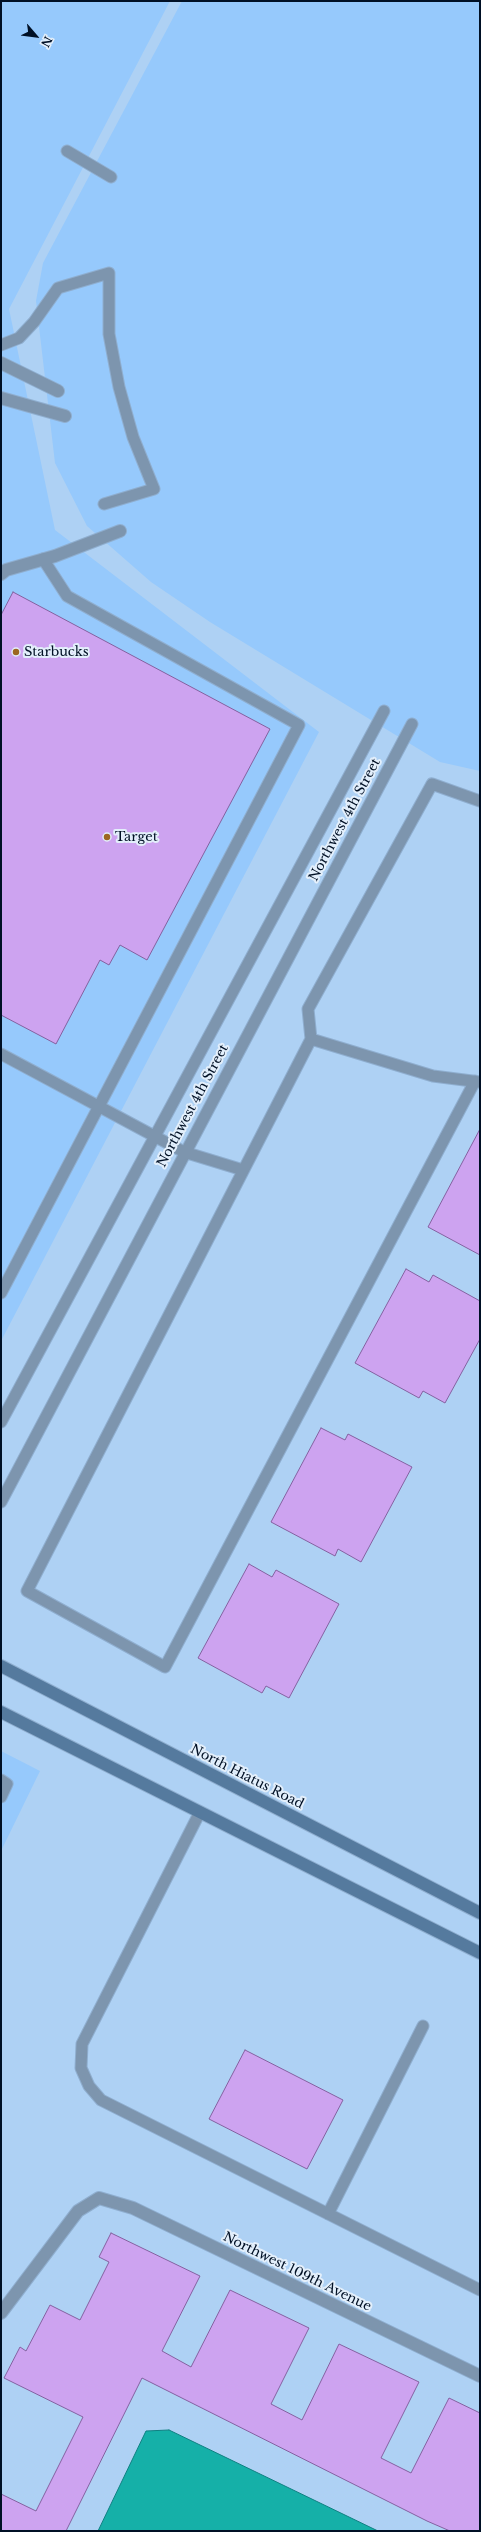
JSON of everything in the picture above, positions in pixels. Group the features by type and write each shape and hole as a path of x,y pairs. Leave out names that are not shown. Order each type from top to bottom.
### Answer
{"main road":[{"name":"North Hiatus Road","path":"1,1666 480,1913"},
{"path":"1,1712 480,1953"}],"street":[{"path":"1,362 58,392"},
{"path":"1,398 65,416"},
{"path":"1,574 6,570 42,559 120,531"},
{"name":"Northwest 109th Avenue","path":"1,2313 78,2211 99,2198 134,2208 480,2376"}],"lane":[{"path":"67,151 111,176"},
{"path":"1,345 20,338 58,288 109,273 109,334 119,387 133,437 154,489 104,504"},
{"path":"1,1293 101,1107 300,725 67,596 42,559"},
{"name":"Northwest 4th Street","path":"1,1422 384,711"},
{"name":"Northwest 4th Street","path":"1,1502 184,1152 412,724"},
{"path":"311,1038 433,1076 478,1082 164,1667 27,1591 311,1038 308,1009 432,784 480,801"},
{"path":"1,1054 184,1152 243,1170"},
{"path":"1,1780 8,1784 1,1797"},
{"path":"200,1812 82,2044 81,2068 89,2086 100,2100 480,2290"},
{"path":"328,2214 423,2026"}],"shaded area":[{"path":"1,1 170,1 9,309 55,530 319,732 1,1341"},
{"path":"182,1 480,1 480,771 440,762 210,622 151,582 87,526 55,463 36,301 43,263"},
{"path":"1,1751 40,1771 1,1851"},
{"path":"169,2430 378,2531 98,2531 146,2431"}],"building":[{"name":"Target","path":"13,592 270,729 147,960 120,945 109,965 100,960 56,1044 1,1015 1,615"},
{"path":"480,1129 480,1255 428,1227"},
{"path":"406,1269 429,1282 433,1275 480,1301 480,1339 445,1403 423,1391 419,1398 355,1363"},
{"path":"321,1428 345,1440 348,1434 412,1467 361,1562 338,1549 335,1556 271,1522"},
{"path":"249,1564 272,1577 276,1570 339,1604 289,1698 266,1686 262,1693 198,1658"},
{"path":"245,2050 343,2100 307,2169 209,2119"},
{"path":"111,2233 200,2276 162,2351 191,2367 230,2290 309,2328 271,2404 302,2420 339,2344 419,2382 381,2458 411,2473 449,2398 480,2413 480,2531 450,2531 427,2521 142,2378 66,2531 1,2531 1,2494 36,2511 83,2417 4,2378 20,2347 26,2351 50,2305 80,2320 109,2262 99,2257"}],"place":[{"name":"Starbucks","path":"16,652"},
{"name":"Target","path":"107,837"}]}
